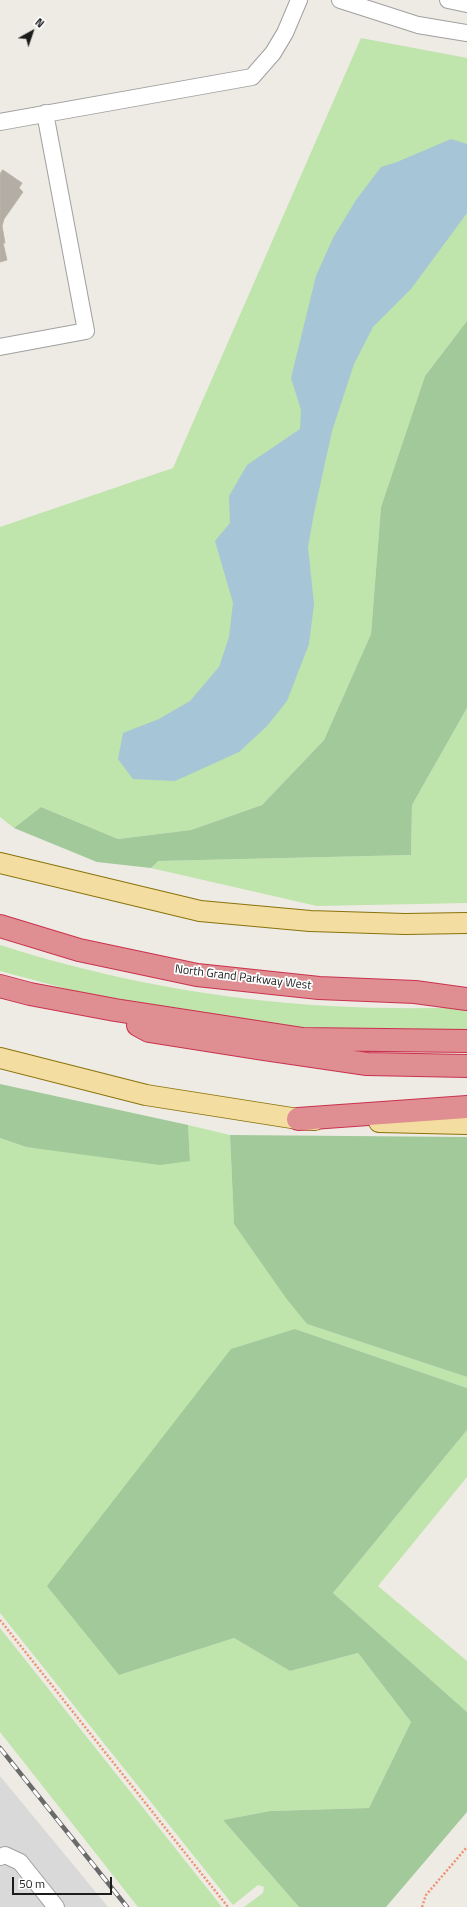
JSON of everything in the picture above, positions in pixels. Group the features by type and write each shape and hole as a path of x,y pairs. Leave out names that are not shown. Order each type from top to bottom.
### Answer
{"highway":[{"name":"North Grand Parkway West","path":"0,926 79,950 197,974 319,988 415,992 467,999"},
{"path":"0,986 30,994 115,1010 303,1039 467,1041"},
{"path":"415,992 467,987"},
{"path":"115,1010 148,1031 247,1047 367,1064 467,1066"},
{"path":"298,1119 467,1107"}],"main road":[{"path":"0,855 56,877"},
{"path":"0,863 200,910 310,921 405,924 467,923"},
{"path":"0,1058 146,1095 298,1119 467,1124"}],"street":[{"path":"0,122 252,77 273,53 285,33 299,0"},
{"path":"340,0 418,25 467,33"},
{"path":"448,0 467,4"},
{"path":"0,347 86,331 46,114"},
{"path":"0,1857 5,1855 20,1862 56,1907"}],"path":[{"path":"0,1620 228,1907"},
{"path":"422,1907 426,1895 467,1847"}],"shaded area":[{"path":"0,1776 108,1907 0,1907"}],"green space":[{"path":"361,38 467,58 467,321 425,376 381,507 371,634 324,740 262,805 191,830 118,839 41,807 14,828 0,817 0,527 173,468"},
{"path":"467,321 467,708 412,805 411,855 158,861 151,868 97,862 14,828 41,807 118,839 191,830 262,805 324,740 371,634 381,507 425,376"},
{"path":"467,708 467,903 317,906 151,868 157,861 411,855 412,805"},
{"path":"0,945 122,978 247,999 347,1007 467,1008 467,1033 295,1029 97,997 0,971"},
{"path":"0,1084 188,1125 190,1161 160,1165 26,1147 0,1138"},
{"path":"188,1125 230,1135 234,1224 307,1324 467,1377 467,1388 295,1329 119,1675 234,1638 290,1671 358,1653 411,1722 369,1808 270,1811 223,1820 299,1907 244,1907 263,1893 264,1887 258,1885 233,1905 0,1613 0,1138 26,1147 190,1161"},
{"path":"230,1135 467,1137 467,1377 307,1324 286,1298 234,1224"},
{"path":"295,1329 467,1388 467,1430 333,1593 467,1712 467,1812 386,1907 299,1907 223,1820 270,1811 369,1808 411,1722 358,1653 290,1671 234,1638 119,1675 47,1586 231,1349"},
{"path":"467,1430 467,1477 378,1586 467,1661 467,1712 333,1593"},
{"path":"0,1628 222,1907 138,1907 0,1732"}],"water":[{"path":"451,139 467,144 467,213 411,289 373,327 354,364 332,431 308,547 314,604 309,644 287,701 267,726 239,752 175,781 133,779 118,759 123,733 159,719 190,701 219,667 229,637 233,603 215,541 230,523 229,496 247,465 300,429 301,410 291,378 316,276 333,238 356,200 381,167 397,162"}],"building":[{"path":"3,170 22,183 19,188 23,192 4,219 2,226 5,243 3,243 7,260 0,262 0,174"}],"railway":[{"path":"0,1748 127,1907"}]}
